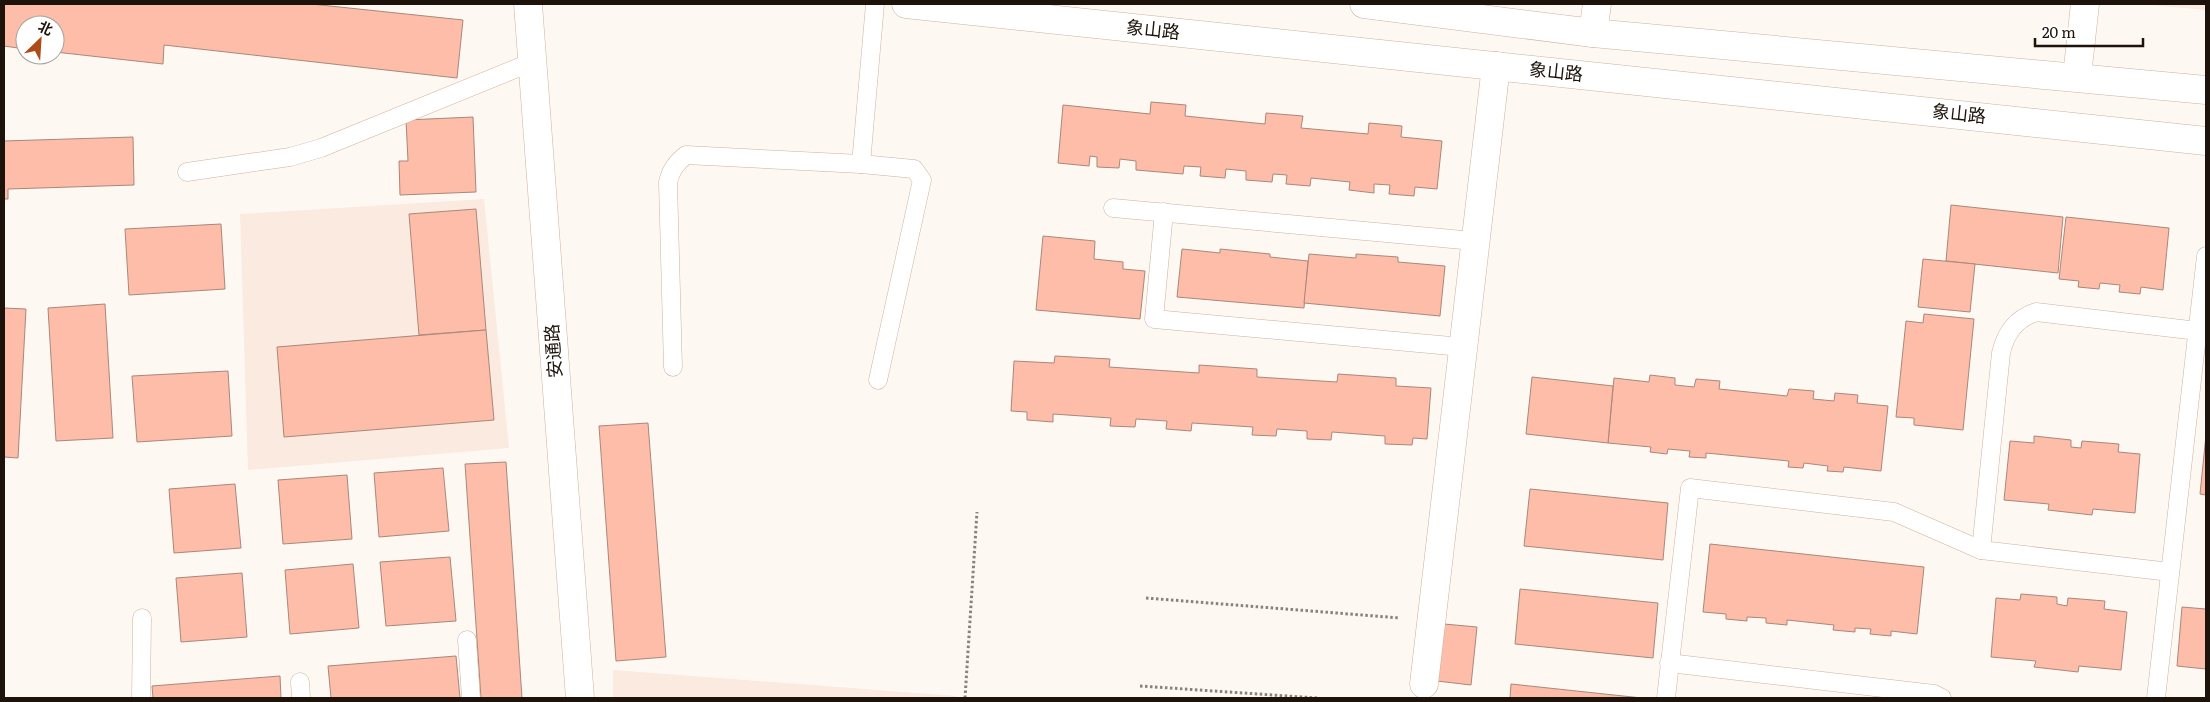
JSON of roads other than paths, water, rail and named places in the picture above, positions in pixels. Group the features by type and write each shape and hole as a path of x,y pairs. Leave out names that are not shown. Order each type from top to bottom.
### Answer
{"street":[{"name":"安通路","path":"528,4 580,698"},
{"name":"象山路","path":"906,4 2206,140"},
{"path":"1364,4 1593,32 2077,76 2206,90"},
{"path":"1593,32 1598,4"},
{"path":"2077,76 2085,4"},
{"path":"1424,684 1474,241 1496,66"}],"lane":[{"path":"861,164 875,4"},
{"path":"187,172 290,157 321,148 532,62"},
{"path":"674,367 668,182 677,162 686,155 861,164 914,169 922,180 878,380"},
{"path":"1113,208 1474,241"},
{"path":"1164,212 1154,319 1462,347"},
{"path":"2156,698 2206,256"},
{"path":"1981,550 2001,353 2003,342 2015,324 2025,316 2036,312 2198,331"},
{"path":"1666,698 1690,488 1894,512 1981,550 2170,572"},
{"path":"141,698 142,618"},
{"path":"467,640 471,698"},
{"path":"1669,663 1934,694 1942,698"}]}
